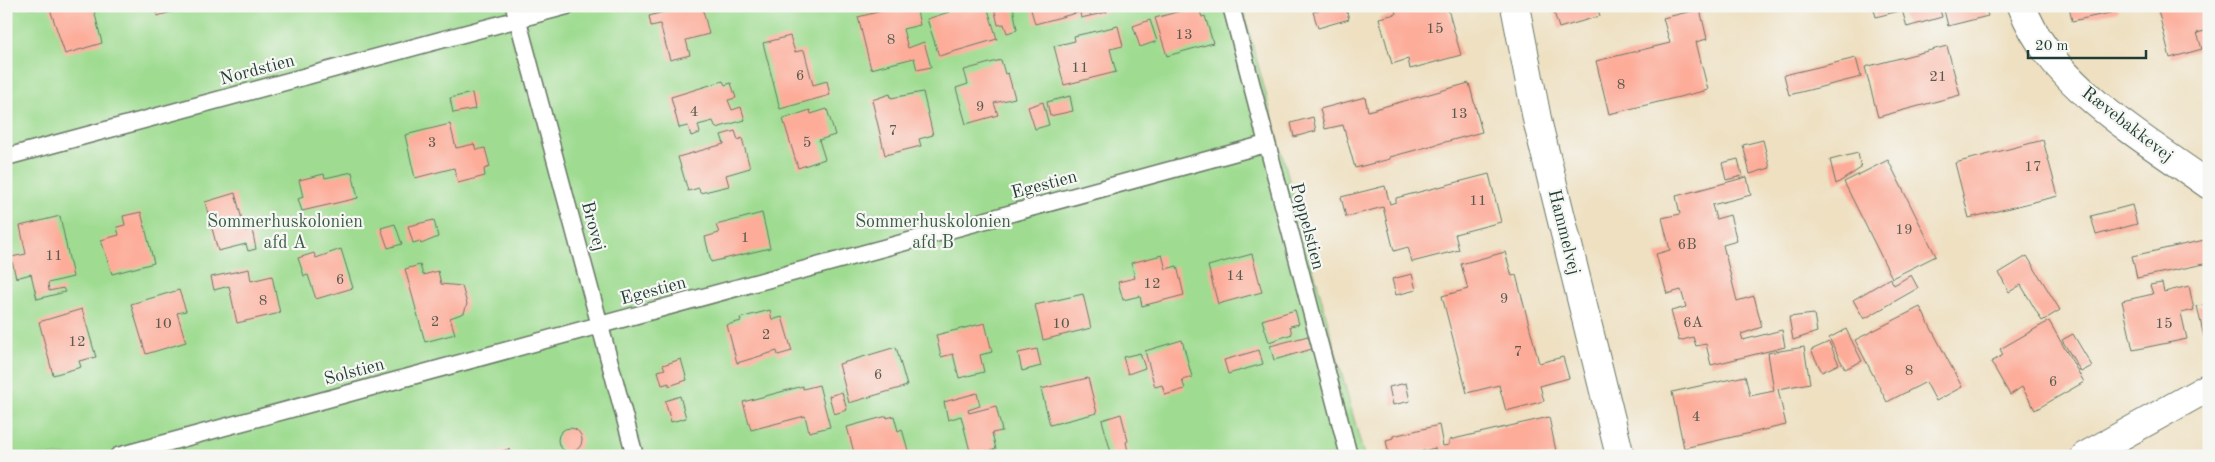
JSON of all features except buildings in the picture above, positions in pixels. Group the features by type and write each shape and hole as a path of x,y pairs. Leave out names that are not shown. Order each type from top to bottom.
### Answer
{"street":[{"name":"Hammelvej","path":"1516,6 1538,124 1620,456"},
{"name":"Rævebakkevej","path":"2022,6 2025,17 2050,56 2088,97 2209,185"},
{"path":"2085,456 2209,387"}],"lane":[{"name":"Nordstien","path":"6,157 516,13 568,6"},
{"name":"Poppelstien","path":"1231,6 1346,455"},
{"name":"Brovej","path":"516,13 636,456"},
{"name":"Egestien","path":"600,325 1266,144"},
{"name":"Solstien","path":"118,456 600,325"}],"green space":[{"path":"6,6 1242,6 1364,456 6,456"}],"park label":[{"name":"Sommerhuskolonien afd A","path":"285,231"},
{"name":"Sommerhuskolonien afd B","path":"933,231"}]}
